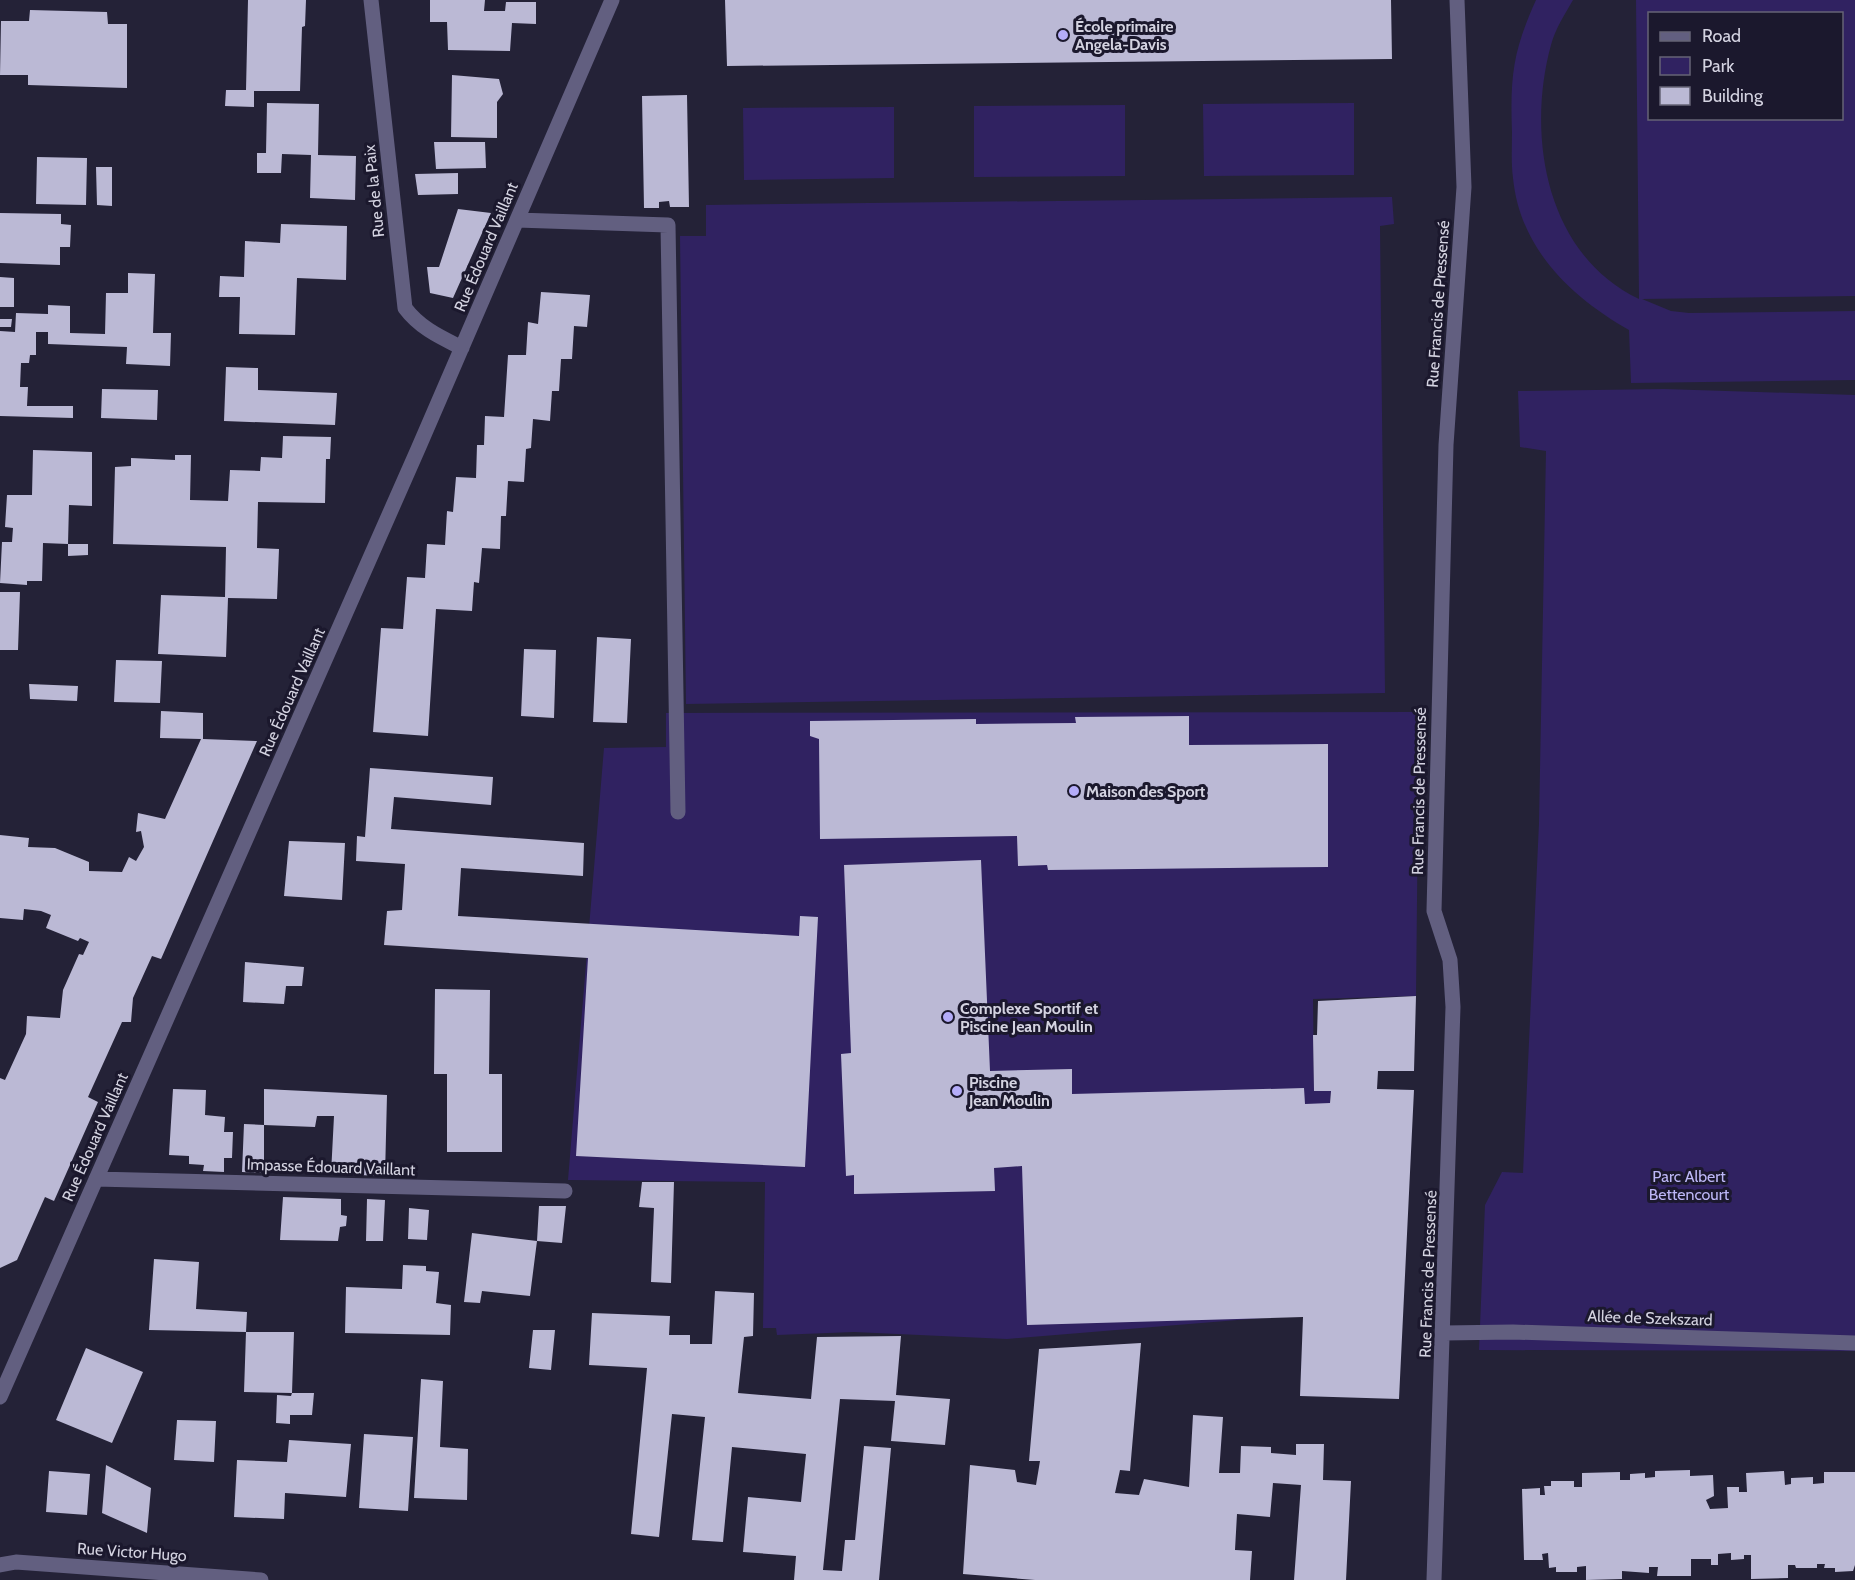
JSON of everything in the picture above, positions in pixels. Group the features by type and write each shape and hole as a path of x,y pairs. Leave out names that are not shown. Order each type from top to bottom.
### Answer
{"street":[{"name":"Rue de la Paix","path":"371,0 405,308 428,330 462,348"},
{"name":"Rue Édouard Vaillant","path":"0,1397 462,348 612,0"},
{"name":"Rue Francis de Pressensé","path":"1434,1580 1444,1333 1453,1007 1450,960 1434,911 1446,445 1464,187 1457,0"},
{"path":"517,220 668,225 678,812"},
{"name":"Impasse Édouard Vaillant","path":"96,1179 565,1191"},
{"name":"Allée de Szekszard","path":"1444,1333 1502,1331 1855,1342"},
{"name":"Rue Victor Hugo","path":"0,1565 16,1562 261,1580"}],"green space":[{"path":"1536,0 1573,0 1553,39 1544,80 1541,117 1543,154 1551,190 1564,223 1582,254 1607,279 1639,299 1636,0 1855,0 1855,296 1642,299 1671,311 1689,313 1855,311 1855,380 1631,383 1629,330 1587,302 1552,268 1537,249 1518,204 1512,167 1512,95 1515,64 1522,34"},
{"path":"1354,103 1354,175 1204,176 1203,104"},
{"path":"1125,105 1125,176 974,177 974,106"},
{"path":"894,107 894,178 744,180 743,108"},
{"path":"1392,197 1394,224 1380,226 1385,693 686,704 680,236 706,236 706,205"},
{"name":"Parc Albert Bettencourt","path":"1664,389 1855,395 1855,1351 1479,1350 1485,1205 1502,1172 1523,1173 1539,823 1546,451 1520,447 1518,391"},
{"name":"Complexe Sportif et Piscine Jean Moulin","path":"1419,712 1416,996 1313,999 1314,1091 1331,1091 1330,1103 1262,1318 1007,1339 854,1332 777,1335 776,1328 763,1328 765,1182 568,1180 604,748 666,747 666,713"}],"building":[{"path":"248,0 306,0 305,26 302,27 300,91 254,91 254,107 225,106 226,90 246,90"},
{"path":"430,0 485,0 484,11 505,11 506,2 536,2 536,24 512,23 510,51 448,50 447,22 430,22"},
{"name":"École primaire Angela-Davis","path":"725,0 1391,0 1392,59 727,66"},
{"path":"30,10 107,12 108,24 127,24 127,88 28,85 28,75 0,75 1,21 29,21"},
{"path":"452,75 499,79 503,94 497,102 497,138 451,137"},
{"path":"687,95 689,207 670,207 669,201 659,202 659,208 644,208 642,96"},
{"path":"267,103 319,104 318,155 356,156 355,200 310,198 311,155 282,154 281,173 257,173 257,153 266,153"},
{"path":"434,142 485,142 486,168 436,169"},
{"path":"37,157 87,158 86,205 36,204"},
{"path":"96,167 112,167 112,206 97,205"},
{"path":"458,173 458,194 418,195 415,174"},
{"path":"458,209 491,213 453,298 430,293 427,267 439,267"},
{"path":"0,213 61,214 61,224 71,225 70,247 60,247 60,265 0,263"},
{"path":"281,224 347,226 346,280 297,278 295,335 239,334 240,297 219,297 220,276 244,277 245,241 280,243"},
{"path":"128,273 155,274 153,333 171,333 170,366 126,364 127,347 48,344 48,332 36,332 36,355 30,355 29,363 21,363 20,387 28,387 27,406 73,406 73,418 0,416 0,331 15,332 16,313 48,314 48,305 70,306 70,333 105,334 106,293 128,293"},
{"path":"0,277 14,278 14,307 0,307"},
{"path":"541,292 590,295 587,327 574,326 572,359 561,359 559,391 552,391 550,421 533,419 531,448 526,449 524,482 508,481 506,516 501,516 500,549 482,548 479,583 474,582 472,611 436,609 428,736 373,732 381,628 403,629 407,577 425,578 427,544 445,545 447,511 453,512 456,477 476,478 477,445 484,445 485,416 504,417 508,355 526,355 528,322 538,324"},
{"path":"0,319 12,319 11,327 0,327"},
{"path":"226,367 258,368 258,390 337,393 335,425 224,421"},
{"path":"102,389 158,390 157,420 101,418"},
{"path":"283,436 331,437 330,459 326,459 325,503 258,502 257,548 279,549 277,599 228,598 226,657 158,654 161,595 225,597 226,547 113,544 115,467 131,466 131,458 175,460 175,455 191,455 190,500 228,501 230,470 260,471 261,457 282,458"},
{"path":"33,450 92,452 92,506 69,505 68,544 43,543 42,581 27,581 27,585 0,583 2,542 12,542 13,528 5,527 7,495 32,495"},
{"path":"68,544 88,544 88,555 68,556"},
{"path":"0,592 20,592 18,650 0,650"},
{"path":"597,637 631,639 627,723 593,722"},
{"path":"524,649 556,650 554,718 521,716"},
{"path":"116,660 162,661 160,703 114,702"},
{"path":"29,684 78,686 77,701 30,699"},
{"path":"161,711 203,713 203,739 257,741 161,959 152,956 133,998 131,1022 122,1022 88,1097 98,1102 54,1201 45,1197 17,1260 0,1268 0,1078 5,1080 26,1034 27,1016 60,1018 63,990 79,954 83,955 89,942 80,938 78,941 46,928 51,915 41,911 24,909 23,920 0,918 0,835 29,838 28,847 55,848 89,862 89,871 122,872 129,857 136,861 144,847 141,831 136,832 138,813 165,819 201,739 160,738"},
{"name":"Maison des Sport","path":"1189,716 1189,745 1328,744 1328,867 1048,870 1047,865 1018,866 1017,836 820,839 819,739 810,736 810,721 976,719 976,724 1076,723 1075,717"},
{"path":"370,768 493,777 491,805 394,797 391,829 584,843 583,876 461,868 458,916 799,936 800,916 818,917 805,1167 576,1156 588,958 384,945 387,911 402,910 405,864 356,861 357,836 365,837"},
{"path":"289,841 345,843 342,900 284,896"},
{"name":"Piscine Jean Moulin","path":"981,860 990,1071 1072,1069 1072,1094 1304,1088 1305,1104 1330,1103 1331,1091 1314,1091 1313,1035 1317,1035 1318,1001 1416,996 1414,1071 1378,1071 1377,1089 1414,1090 1399,1399 1300,1396 1303,1317 1027,1325 1022,1166 994,1168 995,1191 854,1194 854,1175 846,1176 841,1054 851,1053 844,865"},
{"path":"245,962 304,967 302,986 286,986 284,1004 243,1002"},
{"path":"435,989 490,990 489,1074 502,1074 502,1152 447,1152 447,1074 434,1074"},
{"path":"173,1089 206,1090 205,1115 225,1117 224,1132 233,1132 232,1158 224,1158 224,1172 203,1171 204,1165 189,1164 189,1156 169,1155"},
{"path":"264,1089 387,1095 385,1176 331,1174 334,1116 317,1116 315,1127 264,1125"},
{"path":"244,1124 264,1125 264,1173 242,1172"},
{"path":"642,1182 674,1182 671,1283 651,1282 654,1208 639,1207"},
{"path":"283,1197 341,1199 341,1215 347,1216 346,1226 340,1227 338,1241 280,1240"},
{"path":"367,1199 385,1200 383,1241 366,1241"},
{"path":"539,1206 566,1206 562,1243 537,1241"},
{"path":"409,1208 429,1210 427,1240 408,1239"},
{"path":"472,1233 537,1241 530,1296 482,1291 480,1303 464,1302"},
{"path":"154,1259 199,1262 196,1309 247,1312 246,1332 149,1330"},
{"path":"403,1265 426,1266 426,1271 439,1272 436,1303 451,1305 450,1335 345,1333 346,1287 402,1289"},
{"path":"715,1291 754,1293 753,1336 744,1337 738,1393 811,1399 817,1337 901,1336 896,1395 950,1399 945,1445 891,1441 895,1401 840,1399 823,1570 842,1571 845,1540 855,1540 864,1446 891,1448 879,1580 794,1580 796,1556 743,1552 748,1497 801,1502 806,1454 732,1447 723,1542 692,1540 705,1417 672,1414 659,1537 631,1534 647,1368 589,1365 592,1313 670,1316 669,1335 690,1335 690,1344 712,1344"},
{"path":"533,1330 555,1330 551,1370 529,1368"},
{"path":"246,1332 294,1332 292,1393 244,1392"},
{"path":"1141,1343 1130,1471 1120,1470 1115,1493 1139,1495 1144,1479 1189,1487 1193,1415 1223,1417 1219,1473 1240,1473 1241,1446 1271,1447 1271,1453 1296,1455 1296,1444 1324,1444 1323,1480 1351,1481 1346,1580 1294,1580 1301,1485 1273,1483 1270,1517 1237,1514 1235,1550 1252,1551 1250,1580 1035,1580 963,1574 970,1465 1015,1470 1017,1482 1036,1485 1040,1461 1029,1461 1039,1349"},
{"path":"86,1348 143,1372 112,1443 56,1420"},
{"path":"421,1379 443,1381 440,1447 468,1449 467,1500 414,1498"},
{"path":"292,1393 314,1393 312,1415 290,1415 290,1424 276,1423 277,1395 291,1396"},
{"path":"177,1420 216,1421 214,1462 174,1460"},
{"path":"364,1434 413,1437 408,1511 359,1508"},
{"path":"289,1440 351,1444 346,1497 285,1493 284,1519 234,1517 237,1460 287,1462"},
{"path":"106,1465 151,1488 147,1533 102,1513"},
{"path":"1690,1470 1690,1476 1713,1475 1714,1496 1706,1500 1710,1509 1728,1508 1727,1487 1739,1487 1739,1492 1747,1492 1746,1473 1784,1471 1785,1485 1791,1484 1791,1478 1813,1477 1813,1484 1824,1483 1824,1472 1855,1472 1855,1565 1853,1571 1835,1572 1835,1568 1824,1568 1825,1564 1817,1564 1817,1568 1796,1568 1795,1565 1788,1565 1788,1578 1751,1579 1751,1555 1744,1555 1744,1559 1731,1560 1731,1553 1718,1554 1718,1565 1711,1565 1711,1559 1691,1559 1691,1576 1657,1576 1658,1567 1649,1567 1649,1573 1622,1571 1622,1579 1586,1580 1586,1566 1577,1567 1577,1572 1556,1572 1556,1567 1549,1568 1548,1553 1542,1554 1543,1560 1524,1560 1522,1489 1540,1488 1540,1495 1545,1495 1544,1486 1551,1486 1551,1481 1574,1481 1574,1487 1582,1487 1582,1473 1620,1472 1620,1480 1630,1480 1630,1474 1645,1473 1645,1478 1655,1477 1655,1471"},
{"path":"49,1471 90,1474 87,1515 46,1512"}],"place":[{"name":"École primaire Angela-Davis","path":"1063,35"},
{"name":"Maison des Sport","path":"1074,791"},
{"name":"Complexe Sportif et Piscine Jean Moulin","path":"948,1017"},
{"name":"Piscine Jean Moulin","path":"957,1091"}]}
